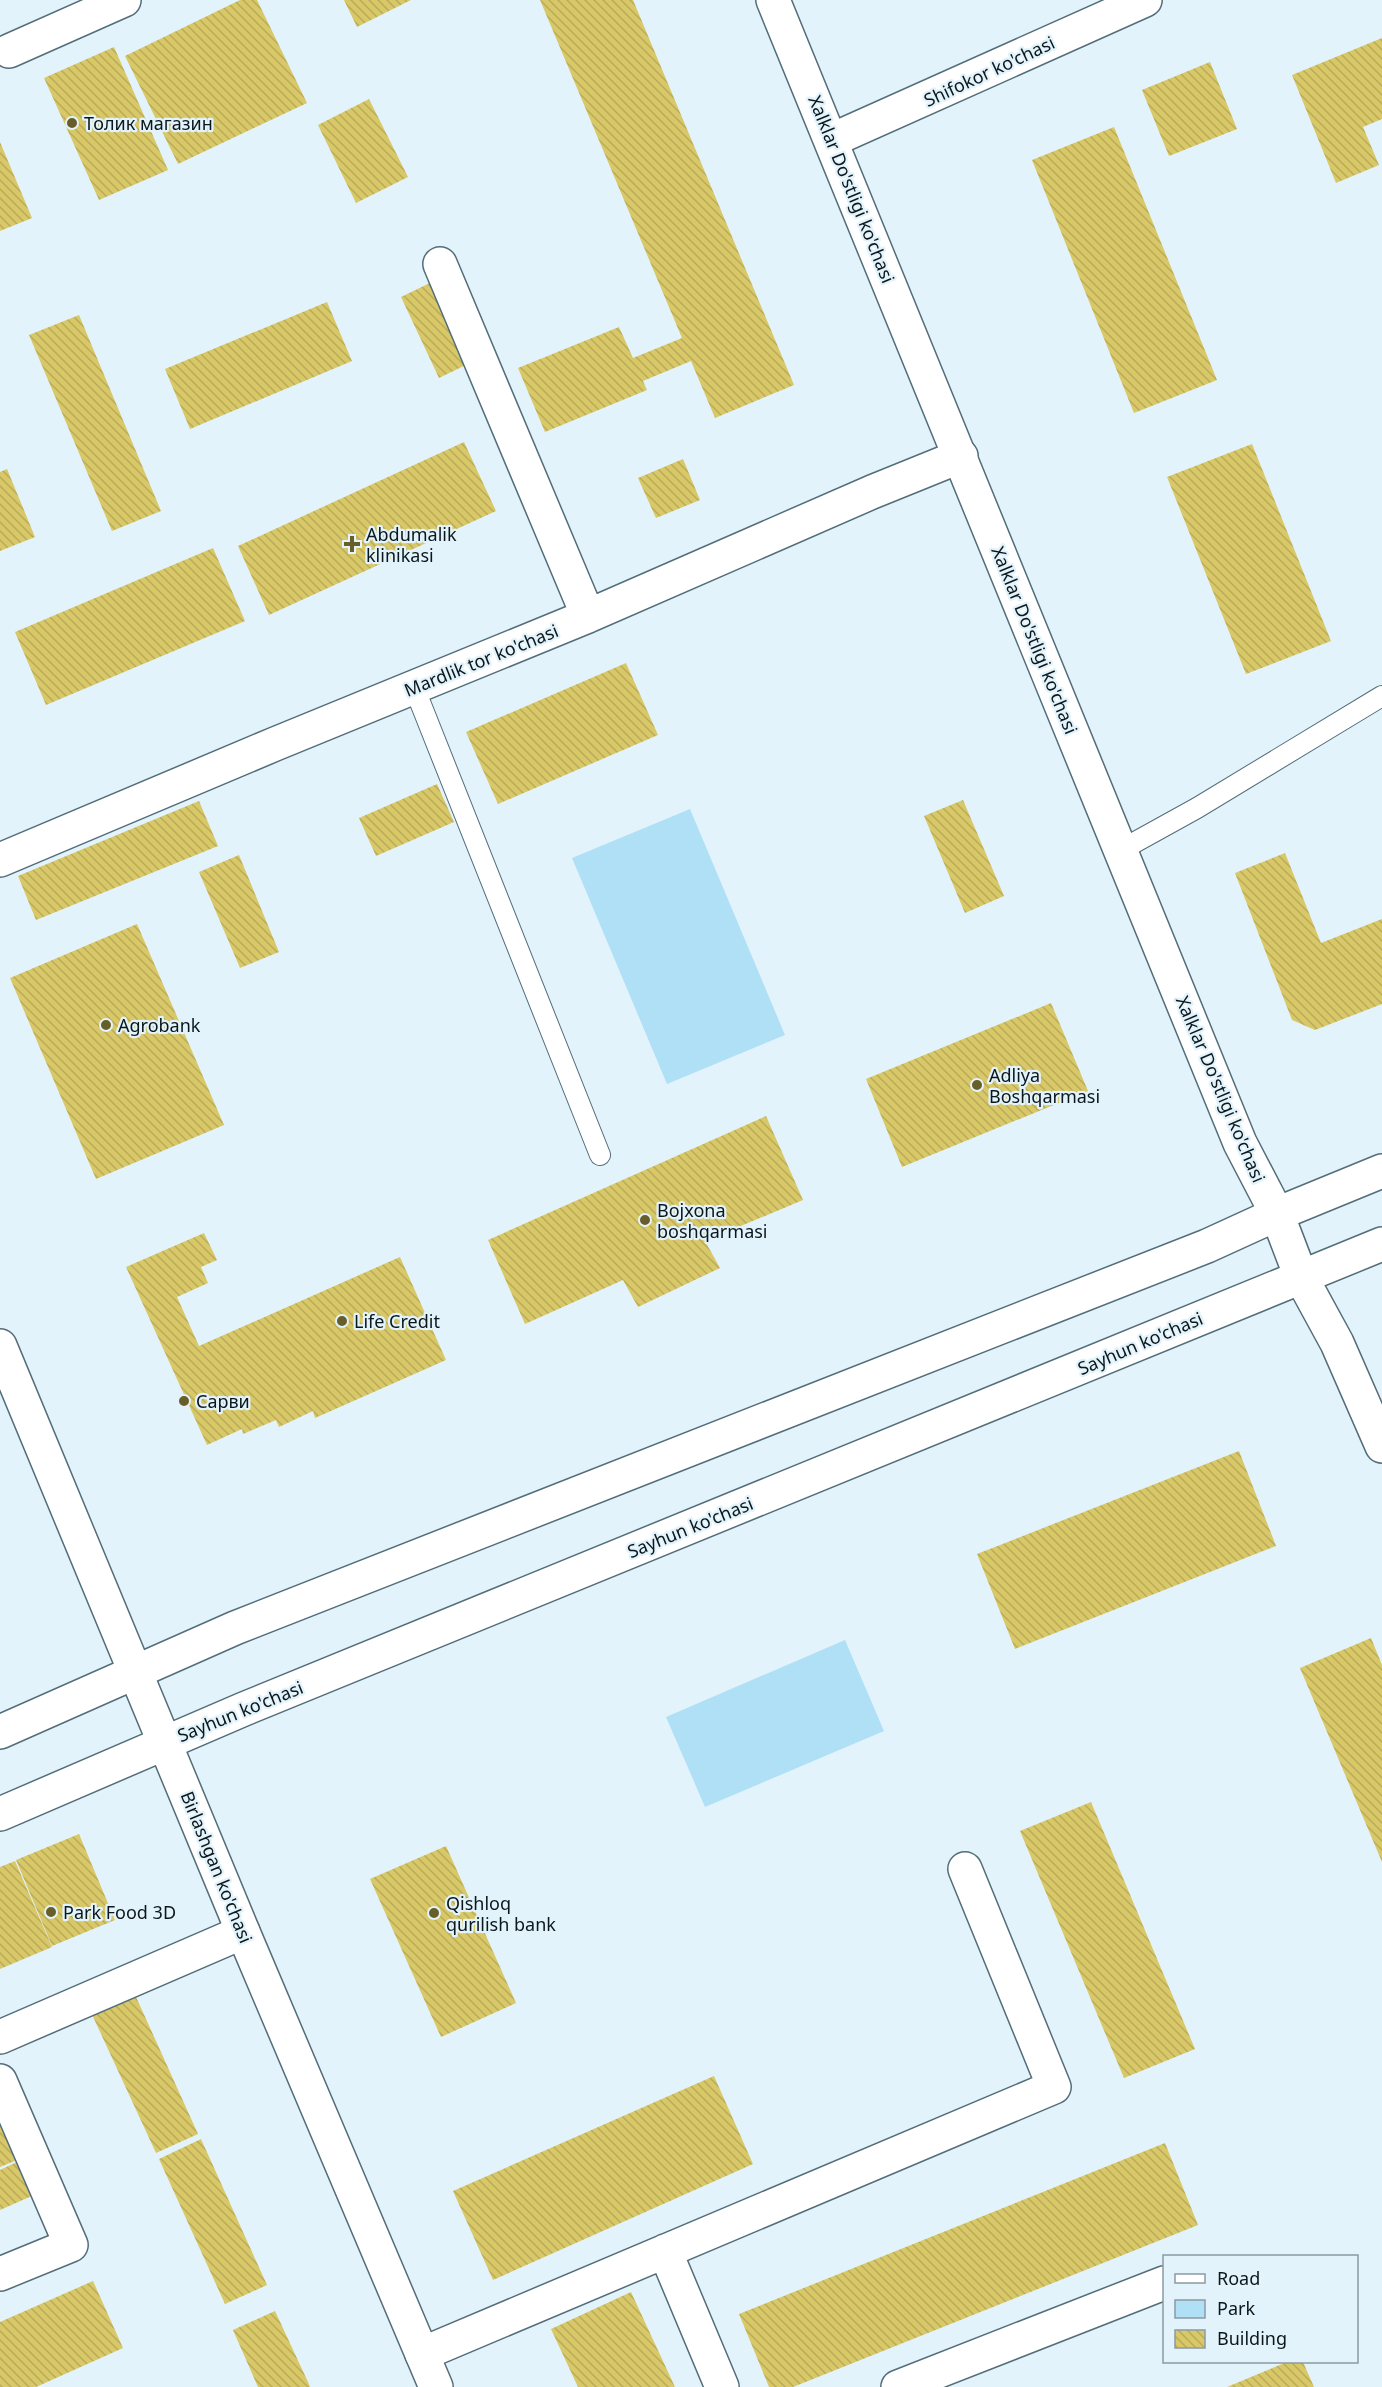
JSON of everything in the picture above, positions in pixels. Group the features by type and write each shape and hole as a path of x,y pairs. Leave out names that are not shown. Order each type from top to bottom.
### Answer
{"street":[{"path":"9,51 124,0"},
{"name":"Xalklar Do'stligi ko'chasi","path":"773,0 1240,1143 1277,1214 1301,1277 1337,1343 1382,1446"},
{"name":"Shifokor ko'chasi","path":"832,140 902,111 1145,0"},
{"path":"440,264 588,616"},
{"name":"Mardlik tor ko'chasi","path":"0,860 588,616 872,492 961,456"},
{"path":"0,1732 235,1628 1207,1246 1277,1214 1382,1171"},
{"name":"Sayhun ko'chasi","path":"0,1814 165,1742 1382,1244"},
{"name":"Birlashgan ko'chasi","path":"0,1346 243,1932 436,2387"},
{"path":"422,2354 1054,2087 965,1869"},
{"path":"0,2037 243,1932"},
{"path":"0,2081 71,2245 0,2274"},
{"path":"665,2251 722,2387"},
{"path":"898,2387 1163,2283"}],"lane":[{"path":"414,687 600,1155"},
{"path":"1121,850 1197,808 1382,696"}],"green space":[{"path":"690,809 785,1035 667,1084 572,858"},
{"path":"845,1640 884,1731 705,1807 666,1717"}],"building":[{"path":"240,0 257,0 307,103 178,164 125,56"},
{"path":"344,0 411,0 357,27"},
{"path":"540,0 633,0 794,385 715,418 691,361 643,381 647,390 545,432 518,368 619,327 633,358 682,338"},
{"path":"1382,38 1382,119 1363,127 1379,165 1336,183 1292,75"},
{"path":"114,47 168,170 99,200 44,78"},
{"path":"1210,62 1237,129 1169,156 1142,90"},
{"path":"369,99 408,177 356,203 318,125"},
{"path":"1114,127 1217,380 1134,413 1032,160"},
{"path":"0,142 32,218 0,231"},
{"path":"434,281 472,362 439,378 401,297"},
{"path":"327,302 352,361 190,429 165,369"},
{"path":"79,315 161,511 112,531 29,335"},
{"path":"464,442 496,511 269,615 238,546"},
{"path":"1252,444 1331,641 1246,674 1167,477"},
{"path":"683,459 700,500 656,518 638,478"},
{"path":"7,469 35,537 0,551 0,472"},
{"path":"213,548 245,621 46,705 15,632"},
{"path":"626,663 658,735 498,804 466,732"},
{"path":"437,784 454,822 376,856 359,818"},
{"path":"963,800 1004,896 965,913 924,816"},
{"path":"199,801 218,846 36,920 18,876"},
{"path":"1285,853 1321,943 1382,919 1382,1004 1315,1030 1292,1020 1235,873"},
{"path":"239,855 279,952 240,968 199,872"},
{"name":"Agrobank","path":"137,924 224,1125 96,1179 10,978"},
{"name":"Adliya Boshqarmasi","path":"1051,1003 1088,1091 902,1167 866,1079"},
{"name":"Bojxona boshqarmasi","path":"766,1116 803,1200 705,1241 720,1268 638,1307 623,1280 525,1324 488,1240"},
{"name":"Life Credit","path":"204,1233 217,1260 201,1267 208,1283 177,1297 199,1346 400,1257 446,1360 315,1418 313,1411 279,1427 276,1420 243,1434 242,1429 207,1445 126,1267"},
{"path":"1239,1451 1276,1546 1015,1649 977,1554"},
{"path":"1371,1638 1382,1665 1382,1862 1300,1668"},
{"path":"1091,1802 1195,2049 1124,2078 1020,1831"},
{"path":"79,1834 115,1920 52,1946 16,1860"},
{"path":"446,1846 516,2003 441,2037 370,1879"},
{"path":"15,1861 52,1947 0,1969 0,1867"},
{"path":"132,1988 198,2134 156,2153 89,2008"},
{"path":"714,2076 753,2164 493,2280 453,2191"},
{"path":"2,2126 17,2160 0,2167 0,2127"},
{"path":"201,2139 267,2285 225,2304 159,2159"},
{"path":"1165,2143 1198,2225 793,2387 769,2387 739,2314"},
{"path":"19,2161 34,2195 0,2210 0,2170"},
{"path":"93,2281 123,2348 36,2387 0,2387 0,2322"},
{"path":"631,2292 675,2387 578,2387 551,2329"},
{"path":"275,2311 310,2387 258,2387 233,2330"},
{"path":"1285,2363 1303,2363 1314,2387 1227,2387"}],"place":[{"name":"Толик магазин","path":"72,123"},
{"name":"Abdumalik klinikasi","path":"352,544"},
{"name":"Agrobank","path":"106,1025"},
{"name":"Adliya Boshqarmasi","path":"977,1085"},
{"name":"Bojxona boshqarmasi","path":"645,1220"},
{"name":"Life Credit","path":"342,1321"},
{"name":"Сарви","path":"184,1401"},
{"name":"Park Food 3D","path":"51,1912"},
{"name":"Qishloq qurilish bank","path":"434,1913"}]}
